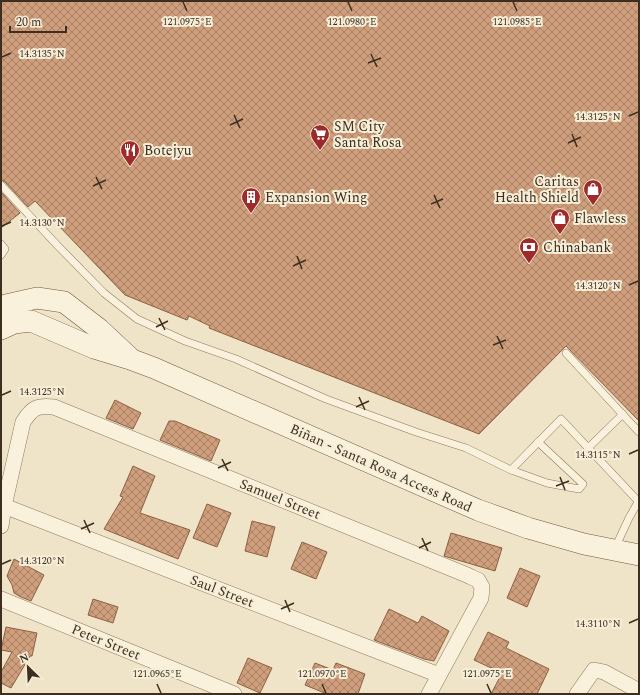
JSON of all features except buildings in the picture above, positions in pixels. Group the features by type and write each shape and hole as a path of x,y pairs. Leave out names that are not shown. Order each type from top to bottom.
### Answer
{"main road":[{"name":"Biñan - Santa Rosa Access Road","path":"1,309 6,305 37,298 64,302 99,329 130,359"},
{"name":"Biñan - Santa Rosa Access Road","path":"1,329 14,323 31,321 94,348 154,368 478,510 536,530 584,544 639,555"}],"street":[{"name":"Samuel Street","path":"4,506 23,422 28,414 35,408 45,406 54,407 478,580 482,587 481,598 439,675"},
{"path":"1,526 4,506"},
{"name":"Saul Street","path":"4,506 439,675"},
{"name":"Peter Street","path":"1,599 234,694"},
{"path":"577,694 594,670 604,672 639,691"},
{"path":"429,694 439,675"}],"lane":[{"path":"1,185 57,245 104,292 137,319 185,341 236,359 326,399 416,432 466,448 511,470 547,483 579,489 583,484 538,442"},
{"path":"1,244 5,248 1,255"},
{"path":"566,353 639,432"},
{"path":"588,448 623,414"},
{"path":"511,470 561,419 638,502 614,550"}],"place":[{"name":"SM City Santa Rosa","path":"320,151"},
{"name":"Botejyu","path":"130,167"},
{"name":"Caritas Health Shield","path":"593,206"},
{"name":"Expansion Wing","path":"251,214"},
{"name":"Flawless","path":"560,235"},
{"name":"Chinabank","path":"529,264"}]}
